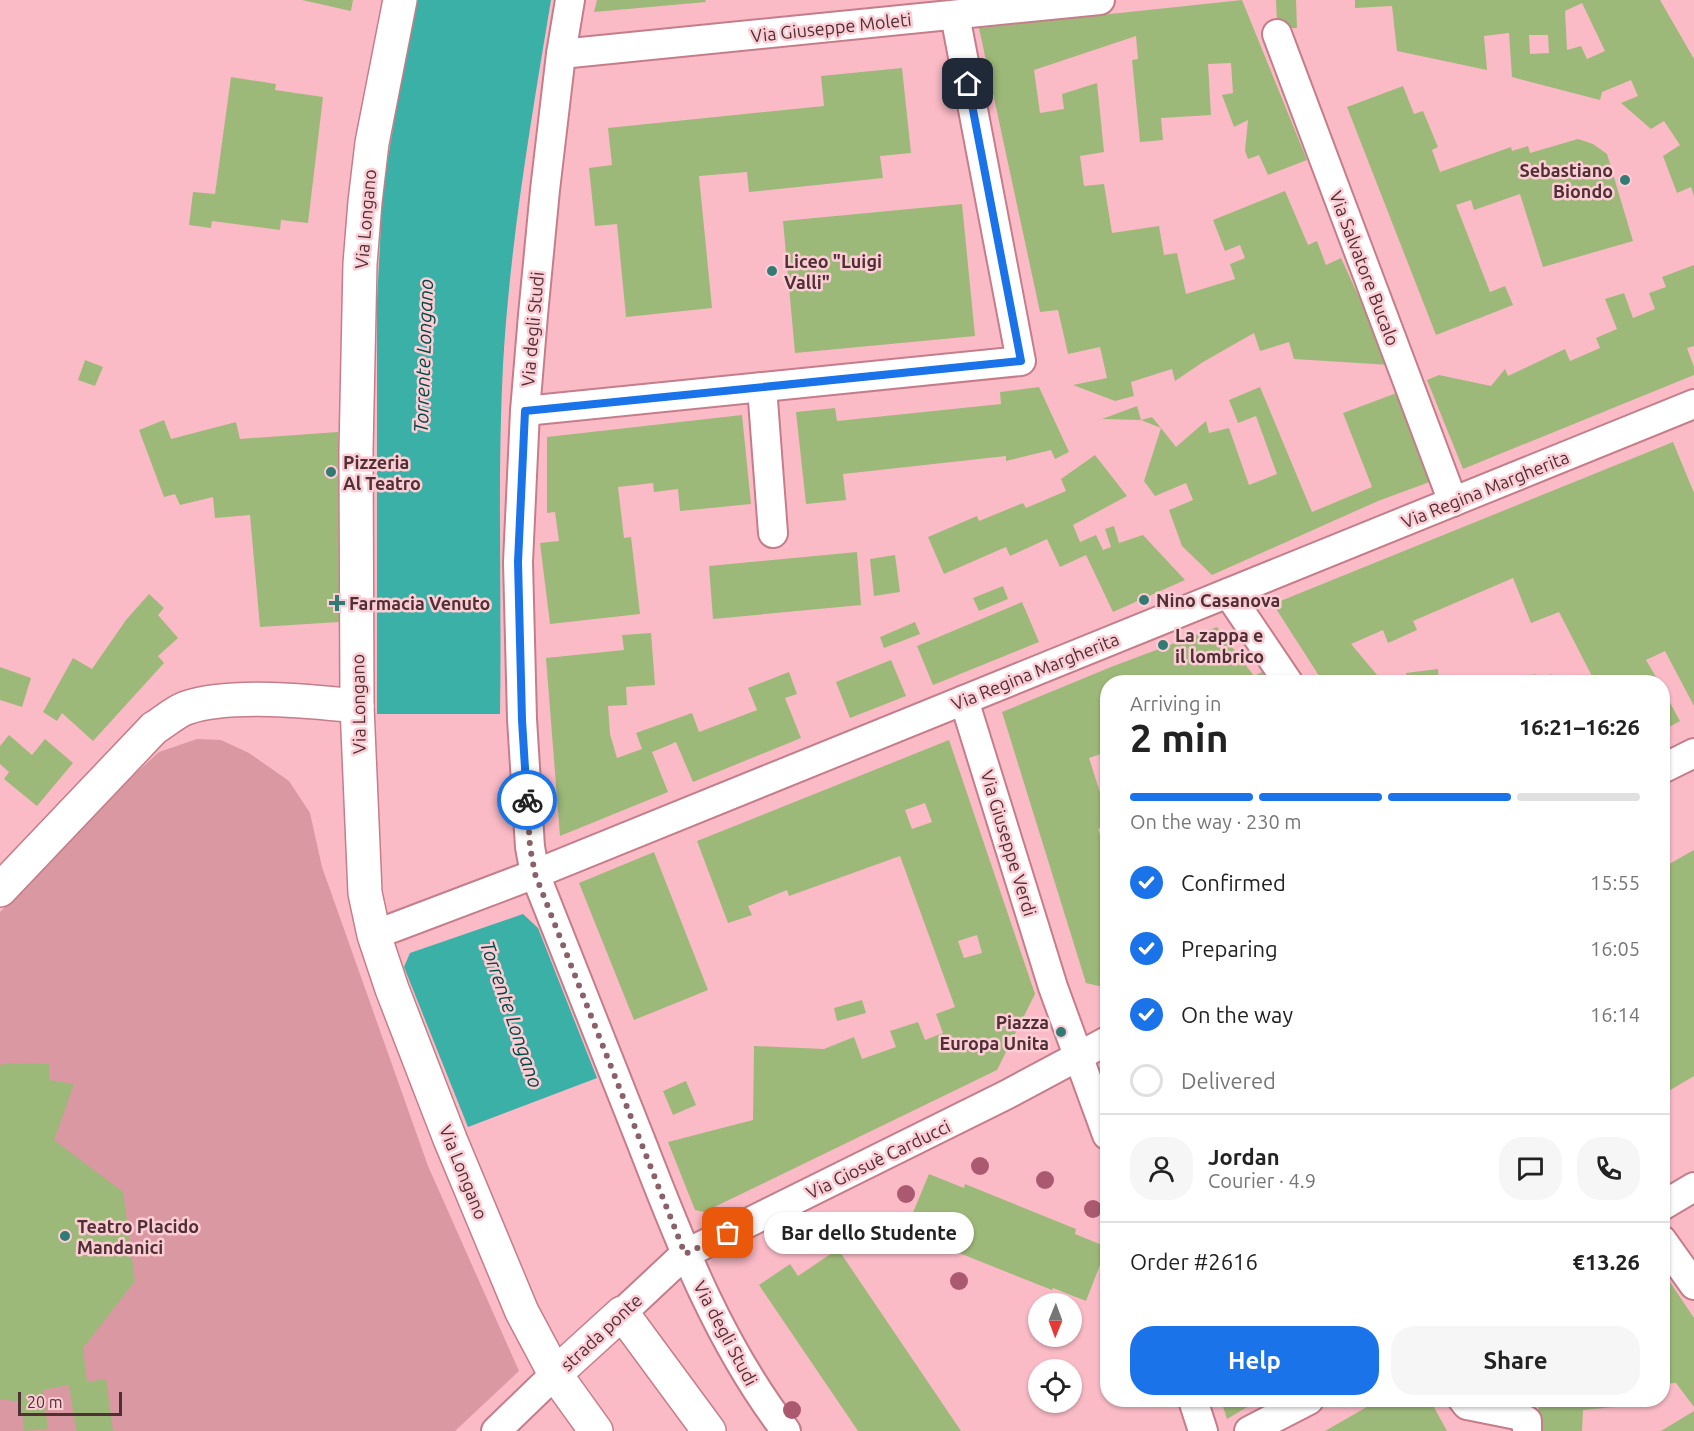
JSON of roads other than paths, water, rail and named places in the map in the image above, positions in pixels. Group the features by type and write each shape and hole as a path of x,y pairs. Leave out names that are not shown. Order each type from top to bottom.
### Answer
{"street":[{"name":"Via Longano","path":"400,0 372,143 364,202 360,264 356,450 357,706 365,893 374,935 450,1139 522,1312 555,1374 597,1431"},
{"name":"Via degli Studi","path":"570,0 561,54 545,190 525,411 518,562 522,720 530,847 535,874 685,1254 740,1365 786,1431"},
{"name":"Via Giuseppe Moleti","path":"561,54 1100,0"},
{"path":"525,411 1021,361 955,15"},
{"name":"Via Salvatore Bucalo","path":"1277,34 1453,501"},
{"path":"762,387 773,533"},
{"name":"Via Regina Margherita","path":"374,935 535,874 1694,404"},
{"path":"1228,593 1283,675"},
{"path":"0,890 154,728 183,709 208,703 248,700 357,706"},
{"name":"Via Giuseppe Verdi","path":"964,700 1053,987 1079,1056"},
{"path":"1670,765 1694,753"},
{"path":"1100,1045 1079,1056 1100,1116"},
{"name":"Via Giosuè Carducci","path":"685,1254 1006,1095 1079,1056"},
{"path":"1670,1201 1694,1187"},
{"path":"1670,1251 1694,1285"},
{"name":"strada ponte","path":"496,1431 685,1254"},
{"path":"622,1313 709,1431"},
{"path":"1195,1407 1203,1431"},
{"path":"1249,1431 1295,1407"},
{"path":"1477,1407 1517,1415 1527,1421 1527,1431"}],"water":[{"name":"Torrente Longano","path":"415,0 551,0 522,182 506,319 500,452 500,714 377,714 377,301 383,187"},
{"name":"Torrente Longano","path":"523,914 538,928 597,1078 468,1127 404,967 410,953"}],"place":[{"name":"Sebastiano Biondo","path":"1625,180"},
{"name":"Liceo \"Luigi Valli\"","path":"772,271"},
{"name":"Pizzeria Al Teatro","path":"331,472"},
{"name":"Nino Casanova","path":"1144,600"},
{"name":"Farmacia Venuto","path":"337,603"},
{"name":"La zappa e il lombrico","path":"1163,645"},
{"name":"Piazza Europa Unita","path":"1061,1032"},
{"name":"Bar dello Studente","path":"728,1233"},
{"name":"Teatro Placido Mandanici","path":"65,1236"}]}
